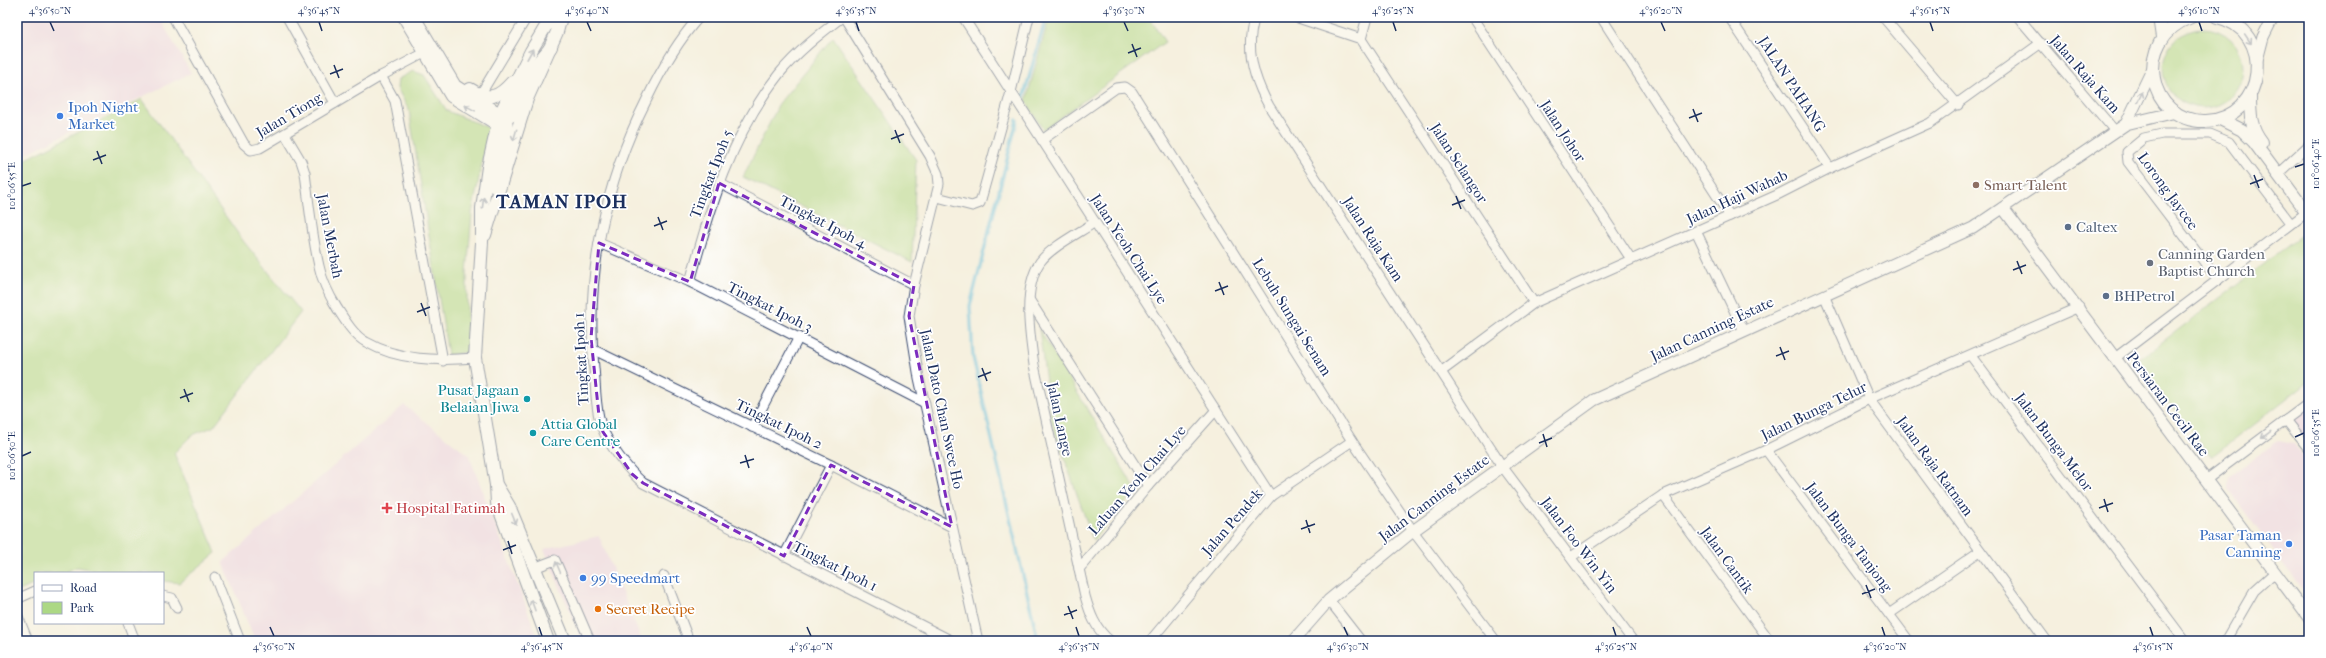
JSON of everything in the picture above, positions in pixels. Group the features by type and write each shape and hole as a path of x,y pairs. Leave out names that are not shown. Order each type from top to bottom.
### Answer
{"main road":[{"path":"404,17 429,51 457,80 480,95 490,96 502,94 518,75"},
{"path":"414,17 446,89 458,102 501,119 512,115 529,73 551,47"},
{"path":"548,641 497,503 496,485 475,358 482,242 482,208 501,119 518,75 546,26 557,17"},
{"path":"482,242 494,209 527,99 551,47 561,17"},
{"path":"2159,17 2162,37"},
{"path":"2191,17 2170,28 2162,37 2155,53 2152,70 2155,86 2164,100 2176,112 2190,118 2204,121 2220,119 2232,113 2242,105 2250,95 2257,78 2257,60 2253,47 2246,35 2236,25 2220,18"},
{"path":"442,64 457,89 501,119 507,130 494,184 494,209"},
{"path":"2250,95 2250,115 2254,131 2283,169 2308,211"},
{"path":"2220,119 2242,130 2254,142 2308,211"},
{"path":"496,485 509,506 565,641"}],"street":[{"name":"Jalan Tiong","path":"173,17 247,148 251,150 260,148 381,76 429,51"},
{"path":"287,17 336,103"},
{"path":"480,95 527,17"},
{"name":"Tingkat Ipoh 1","path":"699,17 664,65 631,130 612,180 598,243 593,293 592,349 601,425 632,474 643,483 952,641"},
{"name":"Tingkat Ipoh 5","path":"690,282 719,183 738,137 780,74 817,37 843,17"},
{"name":"Jalan Dato Chan Swee Ho","path":"843,17 930,156 938,174 937,197 914,286 909,316 912,340 925,403 978,641"},
{"name":"Jalan Yeoh Chai Lye","path":"963,17 1271,496"},
{"path":"937,197 972,206 980,203 1011,92 1029,17"},
{"name":"Jalan Raja Kam","path":"1255,17 1250,42 1252,65 1258,85 1269,106 1442,371 1502,466"},
{"path":"1295,17 1360,38 1367,17"},
{"name":"Jalan Johor","path":"1472,17 1631,259"},
{"path":"1601,17 1730,216"},
{"name":"JALAN PAHANG","path":"1729,17 1830,168"},
{"path":"1883,17 1958,105"},
{"name":"Jalan Raja Kam","path":"2018,17 2115,131"},
{"path":"2220,18 2245,17"},
{"path":"2257,60 2263,37 2273,17"},
{"name":"Jalan Selangor","path":"1360,38 1534,303"},
{"name":"Jalan Haji Wahab","path":"1442,371 1534,303 1777,195 1830,168 1930,124 2041,43"},
{"path":"2126,124 2152,70"},
{"path":"381,76 395,101 443,361"},
{"name":"Lebuh Sungai Senam","path":"1042,140 1116,88 1124,87 1129,89 1216,224 1352,441 1413,531 1496,641"},
{"path":"2126,124 2176,112"},
{"name":"Jalan Canning Estate","path":"1293,641 1329,600 1413,531 1594,400 1973,228 2126,124"},
{"name":"Jalan Merbah","path":"285,134 301,161 305,173 319,267 327,292 344,320 364,342 391,353 415,358 443,361 475,358"},
{"name":"Lorong Jaycee","path":"2218,280 2128,162 2126,156 2127,152 2144,138 2151,135 2210,134 2229,142 2291,224"},
{"path":"2283,169 2309,145"},
{"name":"Tingkat Ipoh 4","path":"719,183 914,286"},
{"name":"Persiaran Cecil Rae","path":"2003,208 2079,307 2115,358 2309,618"},
{"path":"2115,358 2308,211"},
{"name":"Jalan Lange","path":"1095,222 1049,253 1040,262 1035,273 1030,301 1028,328 1034,365 1091,617 1097,629 1110,641"},
{"path":"1696,231 1744,331"},
{"name":"Tingkat Ipoh 3","path":"598,243 690,282 925,403"},
{"name":"Jalan Raja Ratnam","path":"1824,295 1869,399 2047,641"},
{"path":"1030,301 1148,486"},
{"name":"Jalan Bunga Telur","path":"1571,557 1662,495 1766,450 1869,399 1971,356 2079,307"},
{"path":"752,427 799,337"},
{"name":"Tingkat Ipoh 2","path":"592,349 831,465 952,528"},
{"name":"Jalan Bunga Melor","path":"1971,356 2185,641"},
{"path":"2206,480 2309,403"},
{"name":"Laluan Yeoh Chai Lye","path":"1079,569 1148,486 1216,410"},
{"path":"2286,420 2309,449"},
{"name":"Jalan Pendek","path":"1150,641 1271,496 1352,441"},
{"name":"Jalan Bunga Tanjong","path":"1766,450 1909,641"},
{"path":"784,556 831,465"},
{"name":"Jalan Foo Win Yin","path":"1502,466 1633,641"},
{"name":"Jalan Cantik","path":"1662,495 1770,641"},
{"path":"1889,614 1980,551"},
{"path":"534,568 555,560 590,641"},
{"path":"2225,641 2254,591 2276,572"},
{"path":"664,576 689,641"},
{"path":"215,577 240,641"},
{"path":"17,599 34,592"},
{"path":"164,596 172,598 177,608"},
{"path":"1329,600 1361,641"},
{"path":"17,614 28,641"},
{"path":"556,618 553,626 558,641"},
{"path":"128,624 135,641"}],"highlighted area":[{"path":"719,183 914,285 909,316 952,527 831,465 784,556 643,483 632,474 603,432 599,416 591,338 599,243 690,282"}],"shaded area":[{"name":"Ipoh Night Market","path":"17,17 159,17 191,73 17,158"},
{"path":"2309,404 2309,447 2288,420"},
{"name":"Hospital Fatimah","path":"404,405 469,455 539,641 255,641 223,562"},
{"name":"Pasar Taman Canning","path":"2278,441 2294,444 2309,464 2309,599 2228,489 2229,476"},
{"path":"599,536 642,641 582,641 544,549"}],"green space":[{"path":"1049,17 1149,17 1165,42 1043,130 1026,101"},
{"path":"2203,28 2218,31 2231,40 2240,53 2243,68 2240,83 2231,96 2218,105 2203,108 2188,105 2175,96 2166,83 2163,68 2166,53 2175,40 2188,31"},
{"path":"833,37 916,160 912,262 743,177 780,102"},
{"path":"413,71 424,75 447,111 489,128 472,213 467,273 467,352 448,355 409,110 397,88 398,79"},
{"path":"142,99 244,242 301,312 213,427 192,435 174,453 216,553 179,583 164,581 164,572 106,572 77,567 65,572 34,572 34,584 17,592 17,164"},
{"path":"2306,232 2309,236 2309,381 2212,457 2136,362"},
{"path":"1039,329 1136,490 1093,540 1051,420"}],"waterway":[{"path":"1023,99 1046,17"},
{"path":"1017,120 970,306 973,357 1038,641"}],"place":[{"name":"Ipoh Night Market","path":"60,116"},
{"name":"Smart Talent","path":"1976,185"},
{"name":"Caltex","path":"2068,227"},
{"name":"Canning Garden Baptist Church","path":"2150,263"},
{"name":"BHPetrol","path":"2106,296"},
{"name":"Pusat Jagaan Belaian Jiwa","path":"527,399"},
{"name":"Attia Global Care Centre","path":"533,433"},
{"name":"Hospital Fatimah","path":"387,508"},
{"name":"Pasar Taman Canning","path":"2289,544"},
{"name":"99 Speedmart","path":"583,578"},
{"name":"Secret Recipe","path":"598,609"}],"district":[{"name":"TAMAN IPOH","path":"562,201"}]}
